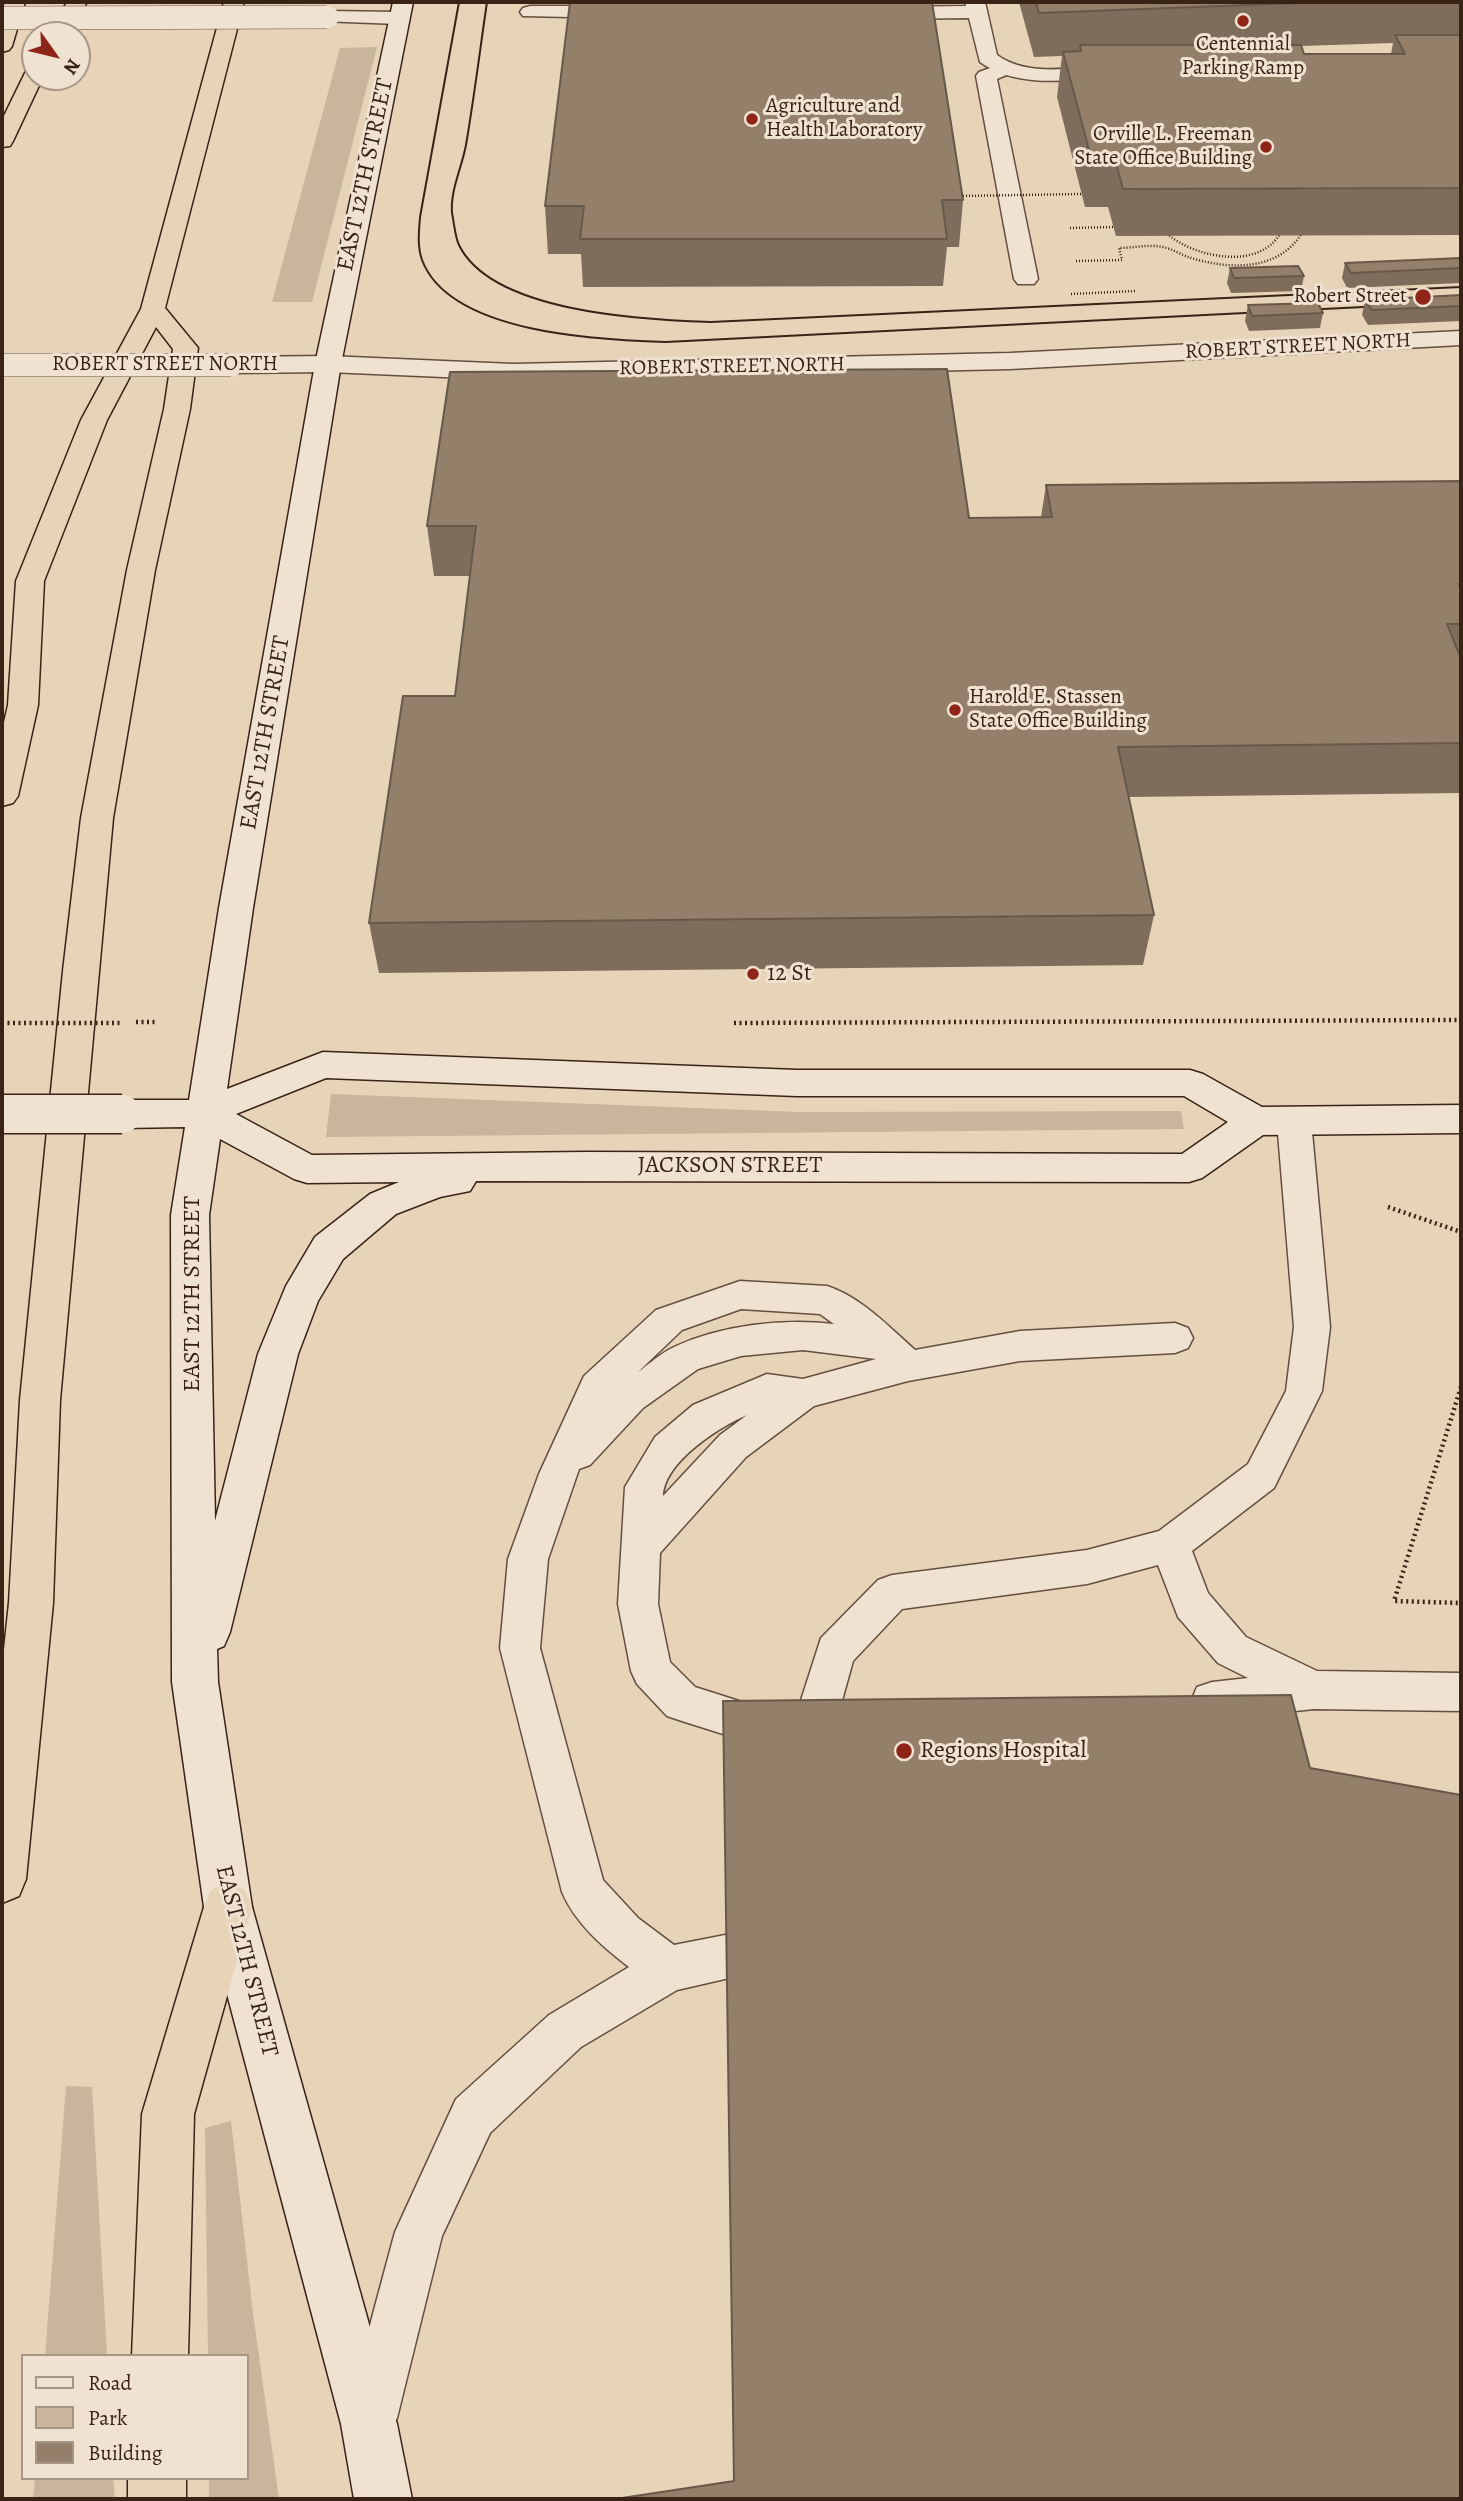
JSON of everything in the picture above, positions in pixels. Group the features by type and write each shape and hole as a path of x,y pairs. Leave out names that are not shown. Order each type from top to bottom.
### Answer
{"highway":[{"path":"2,46 15,2"},
{"path":"59,21 68,2"},
{"path":"67,21 77,2"},
{"path":"2,796 23,705 30,580 94,420 153,309 234,2"},
{"path":"2,141 27,91"},
{"path":"2,1879 31,1603 40,1400 97,818 141,570 177,409 186,348 153,309"},
{"path":"2,612 30,580"},
{"path":"160,2354 168,2114 228,1907"},
{"path":"157,2480 157,2499"}],"main road":[{"path":"866,13 976,7 987,58 1004,69 1038,74 1134,70"},
{"path":"2,18 327,17 401,10"},
{"name":"EAST 12TH STREET","path":"383,2499 369,2424 228,1907 195,1682 190,1215 203,1113 328,364 401,10"},
{"path":"530,12 642,13"},
{"path":"1004,69 986,76 1025,271"},
{"name":"ROBERT STREET NORTH","path":"2,365 328,364 513,372 1010,361 1461,338"},
{"name":"JACKSON STREET","path":"2,1114 203,1113 323,1065 797,1083 1189,1083 1256,1121 1461,1119"},
{"name":"JACKSON STREET","path":"203,1113 307,1168 1189,1168 1256,1121"},
{"path":"195,1682 278,1354 300,1297 330,1248 383,1204 436,1183 586,1166"}],"lane":[{"path":"813,1734 835,1651 892,1593 1087,1567 1170,1545 1261,1476 1304,1391 1312,1327 1294,1121"},
{"path":"669,1969 622,1934 584,1892 520,1648 528,1559 558,1474 597,1387 669,1320 740,1295 827,1300 862,1324 896,1355"},
{"path":"856,1721 813,1734 742,1721 682,1702 651,1671 638,1604 641,1547 733,1446 803,1394 896,1355 1175,1338"},
{"path":"1170,1545 1192,1604 1232,1650 1314,1690"},
{"path":"1181,1704 1314,1690 1461,1692"},
{"path":"369,2424 419,2232 473,2116 565,2031 669,1969 725,1957"}],"path":[{"path":"951,196 1082,194"},
{"path":"1165,232 1174,242 1189,249 1228,256 1269,250 1279,241 1282,225"},
{"path":"1025,271 1122,260 1119,248 1164,247 1212,264 1255,263 1289,253 1297,245 1302,232 1300,225"},
{"path":"1025,271 1056,295 1136,290"},
{"path":"728,1023 1461,1020"},
{"path":"2,1023 122,1023"},
{"path":"1388,1207 1461,1232"},
{"path":"1461,1387 1459,1407 1394,1601 1461,1604"}],"green space":[{"path":"377,47 312,302 272,302 340,48"},
{"path":"331,1094 800,1112 1181,1111 1184,1129 326,1137"},
{"path":"66,2086 92,2087 107,2354 45,2354"},
{"path":"231,2121 253,2313 279,2499 209,2499 209,2480 248,2480 248,2354 208,2354 205,2128"},
{"path":"35,2480 113,2480 115,2499 33,2499"}],"building":[{"name":"Agriculture and Health Laboratory","path":"570,2 932,2 963,200 942,200 947,239 580,239 584,206 545,206"},
{"path":"1036,2 1327,2 1039,13"},
{"name":"Orville L. Freeman State Office Building","path":"1395,35 1461,35 1461,188 1123,189 1115,160 1092,161 1063,52 1081,51 1080,45 1301,45 1304,54 1405,54"},
{"path":"1461,258 1461,268 1351,273 1345,263"},
{"path":"1298,266 1304,276 1234,278 1230,268"},
{"path":"1461,295 1461,306 1372,310 1365,300"},
{"path":"1318,303 1323,313 1252,316 1248,305"},
{"name":"Harold E. Stassen State Office Building","path":"947,369 969,518 1052,517 1046,485 1461,481 1461,624 1447,624 1461,659 1461,743 1118,747 1154,915 369,923 403,696 455,696 476,526 427,526 450,372"},
{"name":"Regions Hospital","path":"1291,1695 1310,1768 1461,1795 1461,2499 622,2499 734,2481 723,1701"}],"tram line":[{"path":"459,2 420,217 419,249 422,260 438,285 463,304 494,318 567,335 666,342 1265,312"},
{"path":"487,2 466,145 454,188 452,213 459,245 477,268 503,285 536,299 611,315 711,322 1461,287"},
{"path":"1303,310 1384,306"}],"place":[{"name":"Centennial Parking Ramp","path":"1243,21"},
{"name":"Agriculture and Health Laboratory","path":"752,119"},
{"name":"Orville L. Freeman State Office Building","path":"1266,147"},
{"name":"Robert Street","path":"1423,297"},
{"name":"Harold E. Stassen State Office Building","path":"955,710"},
{"name":"12 St","path":"753,974"},
{"name":"Regions Hospital","path":"904,1751"}]}
